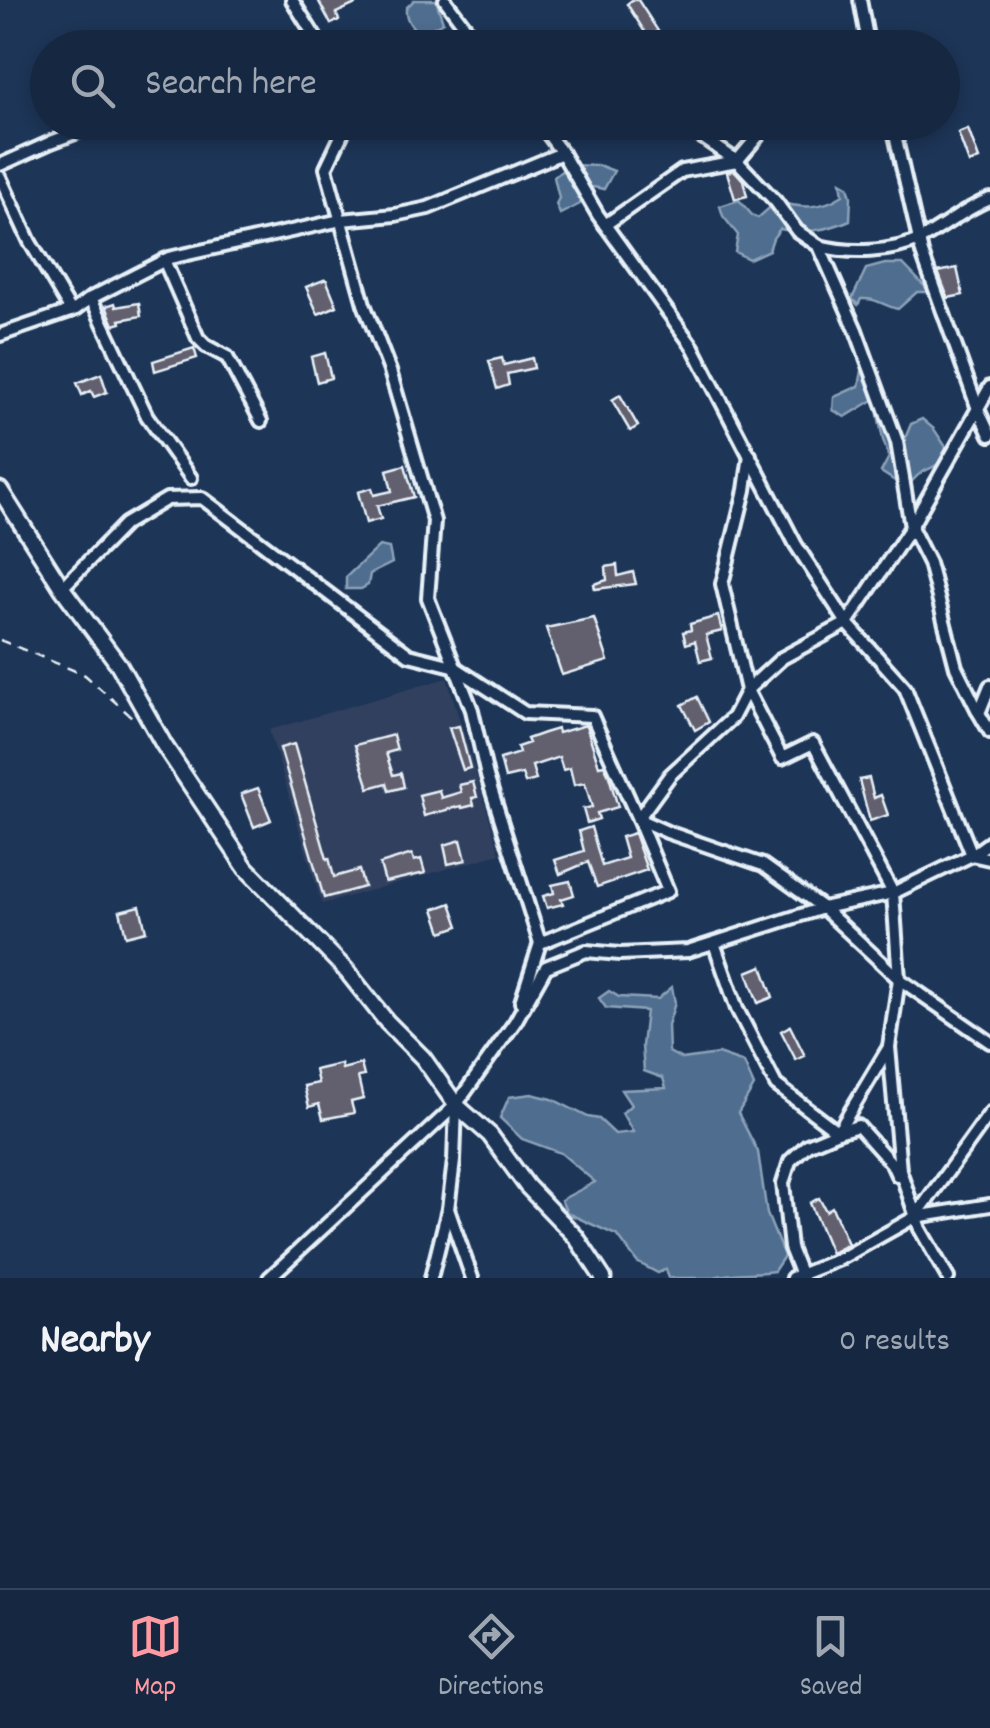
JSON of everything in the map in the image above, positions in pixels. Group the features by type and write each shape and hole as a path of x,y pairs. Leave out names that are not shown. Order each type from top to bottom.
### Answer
{"street":[{"path":"292,0 311,30"},
{"path":"445,0 468,30"},
{"path":"860,0 866,30"},
{"path":"0,165 56,140"},
{"path":"340,140 326,168 364,304 390,371 434,522 428,598 472,710 487,776 540,942 515,1022"},
{"path":"552,140 606,225 693,347 796,545 847,623 905,688 972,854 990,860"},
{"path":"705,140 736,162 776,202 797,231 819,246 840,252 888,248 919,240 968,208 990,199"},
{"path":"606,225 682,171 736,162 755,140"},
{"path":"896,140 919,240 978,410 990,434"},
{"path":"0,334 71,310 164,260 341,220 428,208 562,153"},
{"path":"0,178 30,242 71,310"},
{"path":"819,246 856,330 897,442 911,526 928,563 956,667 990,732"},
{"path":"164,260 198,338 224,354 260,421"},
{"path":"91,298 147,416 191,478"},
{"path":"638,819 670,775 733,717 747,690 782,658 847,623 911,526 990,387"},
{"path":"750,455 746,490 722,584 747,690 782,758 813,743 892,893 899,978 889,1047 900,1170 916,1217"},
{"path":"0,490 62,588 119,665 164,745 246,868 345,969 387,1022 423,1058 456,1105 490,1135 526,1186 576,1237 603,1278"},
{"path":"62,588 124,524 167,499 202,498 409,655 453,666 525,713 592,716 668,891 540,942"},
{"path":"979,713 990,686"},
{"path":"638,819 763,865 823,908 899,978 990,1042"},
{"path":"269,1278 456,1105 515,1022 546,967 586,951 688,951 823,908 892,893 990,842"},
{"path":"714,943 737,1009 776,1085 838,1132"},
{"path":"838,1132 889,1047"},
{"path":"430,1278 448,1209 456,1105"},
{"path":"916,1217 990,1112"},
{"path":"948,1278 916,1217 892,1164 858,1126 807,1145 790,1161 783,1183 790,1248 798,1277 916,1217 990,1204"},
{"path":"448,1209 472,1278"}],"path":[{"path":"0,640 85,675 138,722"}],"shaded area":[{"path":"414,0 436,0 443,22 428,30 416,30 406,8"},
{"path":"569,165 601,166 614,171 604,189 584,189 580,204 560,214 554,177"},
{"path":"841,182 848,186 851,197 850,220 816,230 780,229 769,250 749,259 735,252 738,235 720,206 739,200 758,218 776,202 811,206 835,200 843,195"},
{"path":"903,264 930,292 917,292 898,309 867,299 861,299 858,305 852,299 866,269"},
{"path":"862,371 872,373 898,441 906,436 911,424 922,419 946,447 941,461 909,484 881,472 889,457 875,399 845,417 833,410 834,397 859,386"},
{"path":"379,546 389,548 392,563 370,574 368,585 361,589 346,589 346,577"},
{"path":"447,678 500,854 322,904 269,730"},
{"path":"672,987 675,1003 668,1025 669,1052 682,1059 718,1054 744,1063 754,1086 738,1113 758,1152 767,1214 784,1256 774,1271 669,1278 666,1269 658,1273 637,1262 618,1236 567,1213 561,1200 595,1182 561,1153 522,1139 500,1118 509,1097 532,1094 599,1119 615,1134 633,1132 622,1113 631,1105 621,1090 666,1088 663,1078 644,1071 646,1011 606,1008 599,998 609,991 619,997 658,999"}],"building":[{"path":"318,0 364,0 336,13 339,20 331,24"},
{"path":"638,0 657,30 644,30 627,4"},
{"path":"968,129 979,159 969,163 960,132"},
{"path":"734,170 743,180 747,196 735,199 727,172"},
{"path":"957,268 963,295 948,298 938,272"},
{"path":"326,279 337,306 318,314 306,287"},
{"path":"115,303 116,307 139,303 141,316 114,325 106,306"},
{"path":"194,348 197,358 155,371 153,361"},
{"path":"325,353 331,378 317,382 311,357"},
{"path":"502,358 504,365 532,358 534,368 507,374 509,385 497,389 489,361"},
{"path":"101,374 107,392 94,397 91,391 82,395 77,383"},
{"path":"620,395 638,426 630,431 612,400"},
{"path":"405,465 414,497 377,506 381,519 366,523 358,492 372,488 374,495 392,491 387,470"},
{"path":"617,565 618,576 633,572 636,584 595,589 594,584 607,580 606,567"},
{"path":"718,616 722,631 706,635 712,658 700,661 695,641 686,644 683,632 691,630 690,624"},
{"path":"594,618 608,661 562,675 546,628"},
{"path":"697,697 709,722 695,730 682,705"},
{"path":"586,725 599,766 604,765 608,773 618,807 597,813 599,819 587,823 583,809 592,807 585,783 574,785 570,768 563,770 559,757 532,766 536,780 525,783 522,774 505,778 500,759 519,753 517,747 529,743 527,739"},
{"path":"459,726 470,768 463,770 449,728"},
{"path":"393,735 397,750 386,753 393,775 401,773 404,787 389,791 387,783 369,788 355,745"},
{"path":"294,744 334,877 359,870 364,887 324,898 280,748"},
{"path":"869,778 874,798 881,795 888,815 870,821 859,780"},
{"path":"473,782 477,797 472,798 474,805 424,816 419,795 439,790 441,798 461,792 459,785"},
{"path":"258,788 271,820 254,827 241,794"},
{"path":"591,827 602,866 627,858 621,837 634,833 647,870 597,887 588,862 560,874 555,860 584,851 579,831"},
{"path":"461,840 466,860 448,864 444,845"},
{"path":"412,854 414,861 421,859 425,873 385,882 380,864"},
{"path":"570,881 574,895 561,899 563,904 547,908 543,896 554,893 552,885"},
{"path":"451,903 459,926 442,932 434,909"},
{"path":"140,906 146,931 126,936 120,911"},
{"path":"762,966 773,997 758,1003 747,972"},
{"path":"790,1026 805,1056 796,1060 781,1031"},
{"path":"341,1064 342,1069 361,1064 364,1076 358,1077 363,1099 351,1102 354,1113 323,1119 319,1104 309,1107 304,1086 318,1083 315,1070"},
{"path":"819,1198 826,1211 832,1207 848,1244 831,1253 810,1203"}]}
